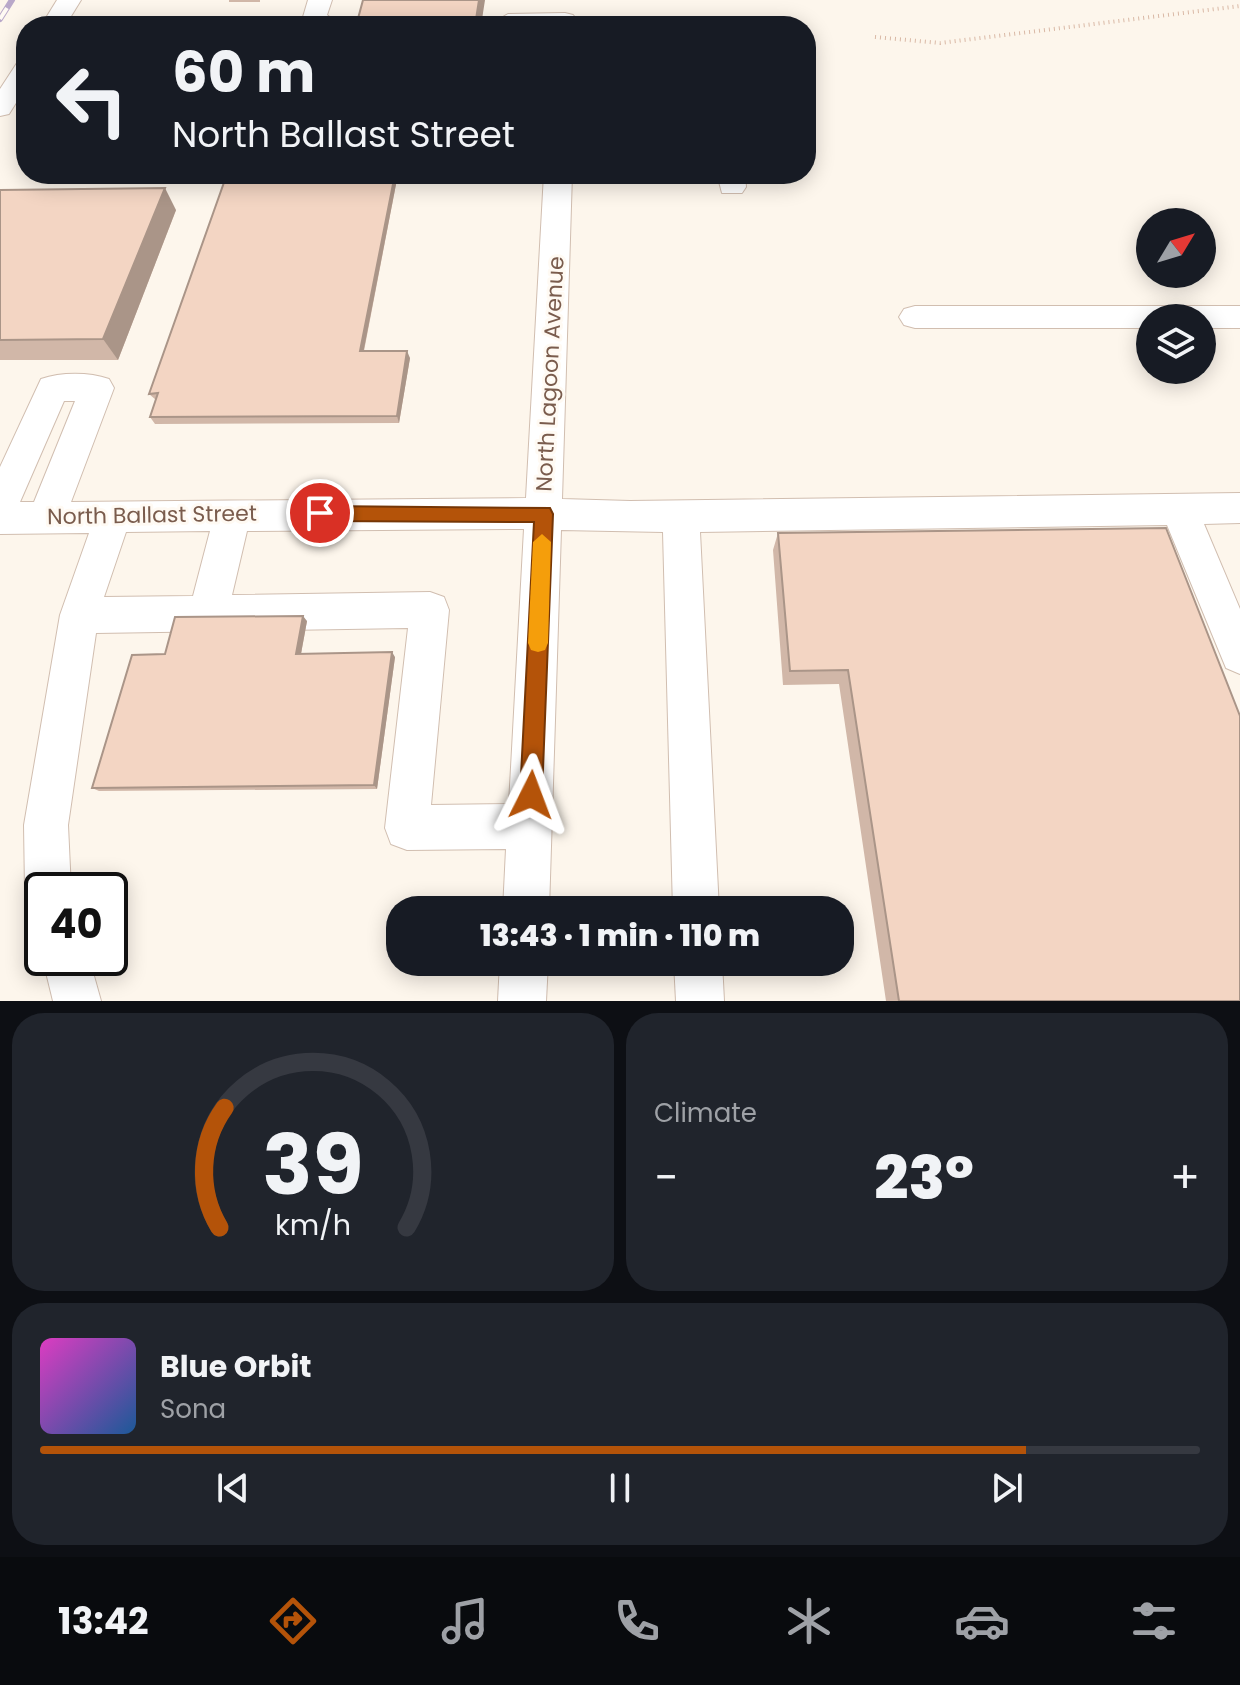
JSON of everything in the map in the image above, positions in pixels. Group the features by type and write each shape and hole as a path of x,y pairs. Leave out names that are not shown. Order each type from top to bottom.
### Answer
{"street":[{"path":"509,16 566,15"},
{"path":"0,108 16,83"},
{"name":"North Lagoon Avenue","path":"526,896 558,184"},
{"path":"915,317 1240,317"},
{"path":"0,506 53,388 97,388 47,516"},
{"name":"North Ballast Street","path":"0,518 233,514 681,515 1240,508"},
{"path":"1179,509 1240,655"},
{"path":"208,613 233,514"},
{"path":"47,872 46,825 79,615 113,515"},
{"path":"681,515 695,896"},
{"path":"79,615 430,610 407,828 529,826"},
{"path":"70,976 77,1001"},
{"path":"522,1001 523,976"},
{"path":"699,976 700,1001"}],"path":[{"path":"875,37 940,43 985,35 1095,26 1204,8 1240,6"}],"building":[{"path":"363,0 479,0 477,16 359,16"},
{"path":"223,184 393,184 360,351 407,351 397,416 150,417 158,393 149,394"},
{"path":"165,188 103,339 0,340 0,190"},
{"path":"1166,528 1240,716 1240,1001 899,1001 848,670 790,671 778,533"},
{"path":"303,616 296,654 392,652 374,785 92,788 132,655 165,654 175,617"}],"railway":[{"path":"0,19 12,0"}],"slow traffic":[{"path":"538,643 542,542"}],"route":[{"path":"320,513 543,514 531,795"}]}
